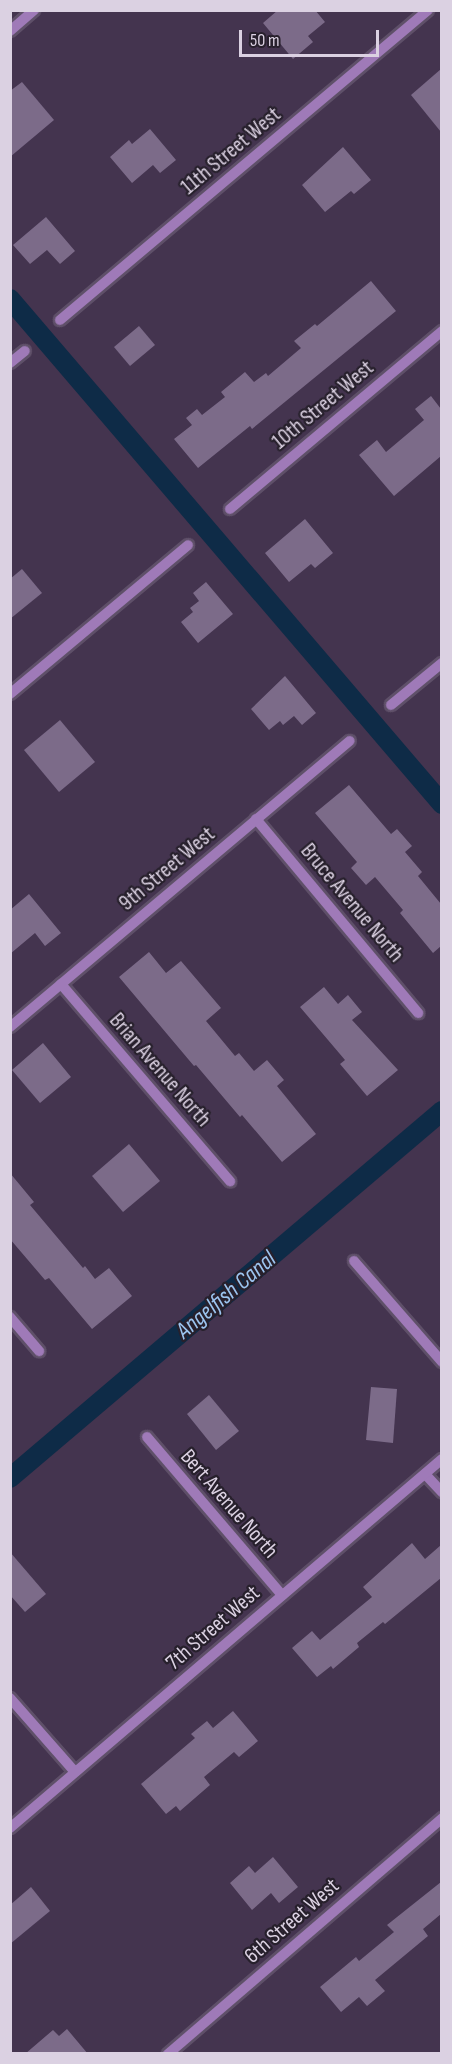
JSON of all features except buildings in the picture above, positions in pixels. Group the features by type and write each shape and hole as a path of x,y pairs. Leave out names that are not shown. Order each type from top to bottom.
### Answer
{"street":[{"path":"10,31 34,10"},
{"name":"11th Street West","path":"60,320 428,10"},
{"name":"10th Street West","path":"230,509 441,331"},
{"path":"10,363 25,351"},
{"path":"10,694 188,545"},
{"path":"391,705 441,663"},
{"name":"9th Street West","path":"10,1027 350,741"},
{"name":"Bruce Avenue North","path":"256,819 418,1012"},
{"name":"Brian Avenue North","path":"61,984 230,1181"},
{"path":"354,1261 441,1362"},
{"path":"10,1317 39,1351"},
{"name":"Bert Avenue North","path":"147,1437 282,1595"},
{"name":"7th Street West","path":"10,1828 441,1459"},
{"path":"425,1474 441,1492"},
{"path":"10,1698 75,1772"},
{"name":"6th Street West","path":"168,2054 441,1818"}],"waterway":[{"path":"10,299 442,804"},
{"name":"Angelfish Canal","path":"10,1478 442,1111"}]}
